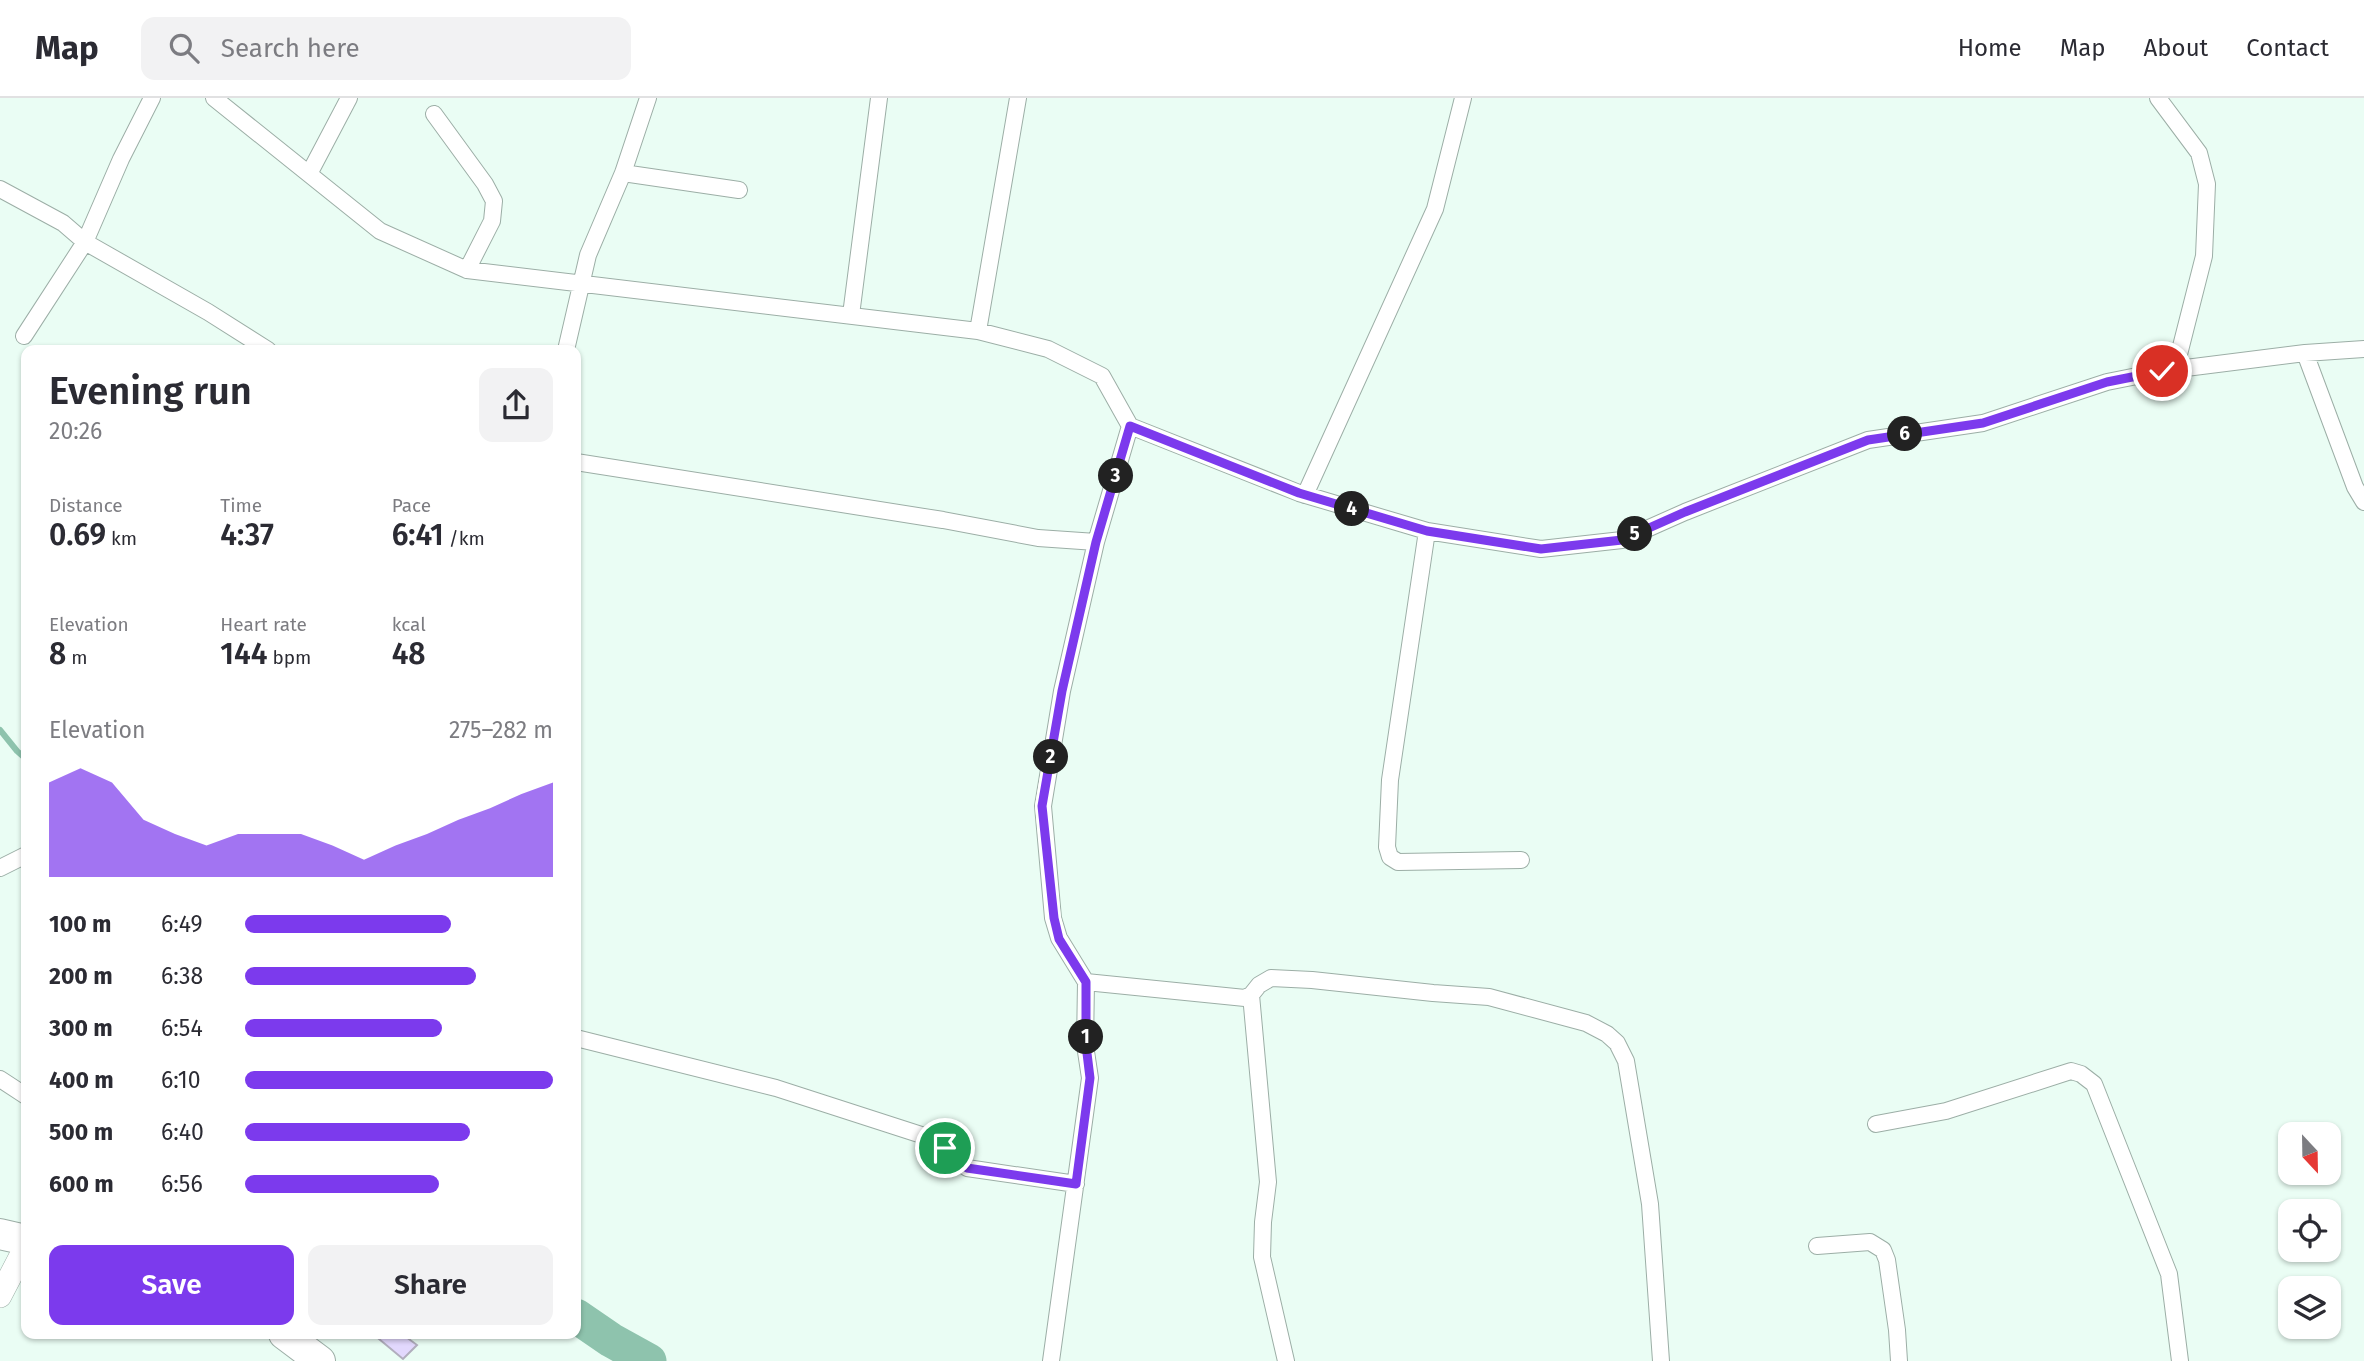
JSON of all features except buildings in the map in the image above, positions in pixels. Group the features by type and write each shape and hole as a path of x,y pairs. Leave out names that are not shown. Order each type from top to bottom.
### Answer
{"highway":[{"path":"0,1234 21,1239"},
{"path":"291,1339 320,1361"}],"street":[{"path":"24,336 85,242 121,159 152,98"},
{"path":"214,98 231,104 309,174 380,231 467,270 978,331 1048,349 1102,376 1130,426 1306,495 1427,531 1541,549 1622,540 1685,512 1868,440 1983,423 2107,382 2175,369 2305,353 2364,349"},
{"path":"309,174 349,98"},
{"path":"567,345 588,255 623,173 648,98"},
{"path":"851,315 878,98"},
{"path":"978,331 1018,98"},
{"path":"1306,495 1435,209 1463,98"},
{"path":"2158,98 2199,153 2207,184 2204,256 2175,369"},
{"path":"435,114 494,201 492,221 467,270"},
{"path":"623,173 739,190"},
{"path":"0,189 63,223 85,242 260,345"},
{"path":"2305,353 2355,487 2364,502"},
{"path":"1051,1361 1090,1078 1086,1045 1086,982 1059,939 1054,918 1042,806 1062,691 1096,542 1130,426"},
{"path":"581,463 943,520 1038,538 1096,542"},
{"path":"1427,531 1390,780 1387,847 1390,857 1405,862 1521,860"},
{"path":"0,868 21,858"},
{"path":"1086,982 1245,998 1271,978 1489,997 1586,1023 1607,1034 1617,1043 1626,1061 1648,1191 1661,1361"},
{"path":"1251,995 1268,1182 1262,1256 1286,1361"},
{"path":"581,1039 776,1088 937,1140 967,1168 1076,1184"},
{"path":"1876,1124 1946,1111 2071,1071 2088,1079 2094,1084 2169,1274 2180,1361"},
{"path":"0,1079 21,1093"},
{"path":"1816,1246 1870,1242 1883,1250 1887,1260 1899,1361"},
{"path":"0,1296 21,1256"}],"waterway":[{"path":"0,730 21,755"},
{"path":"581,1319 649,1361"}],"route":[{"path":"945,1148 967,1168 1076,1184 1090,1078 1086,1045 1086,982 1059,939 1054,918 1042,806 1062,691 1096,542 1130,426 1299,493 1427,531 1541,549 1622,540 1685,512 1868,440 1983,423 2107,382 2162,371"}]}
